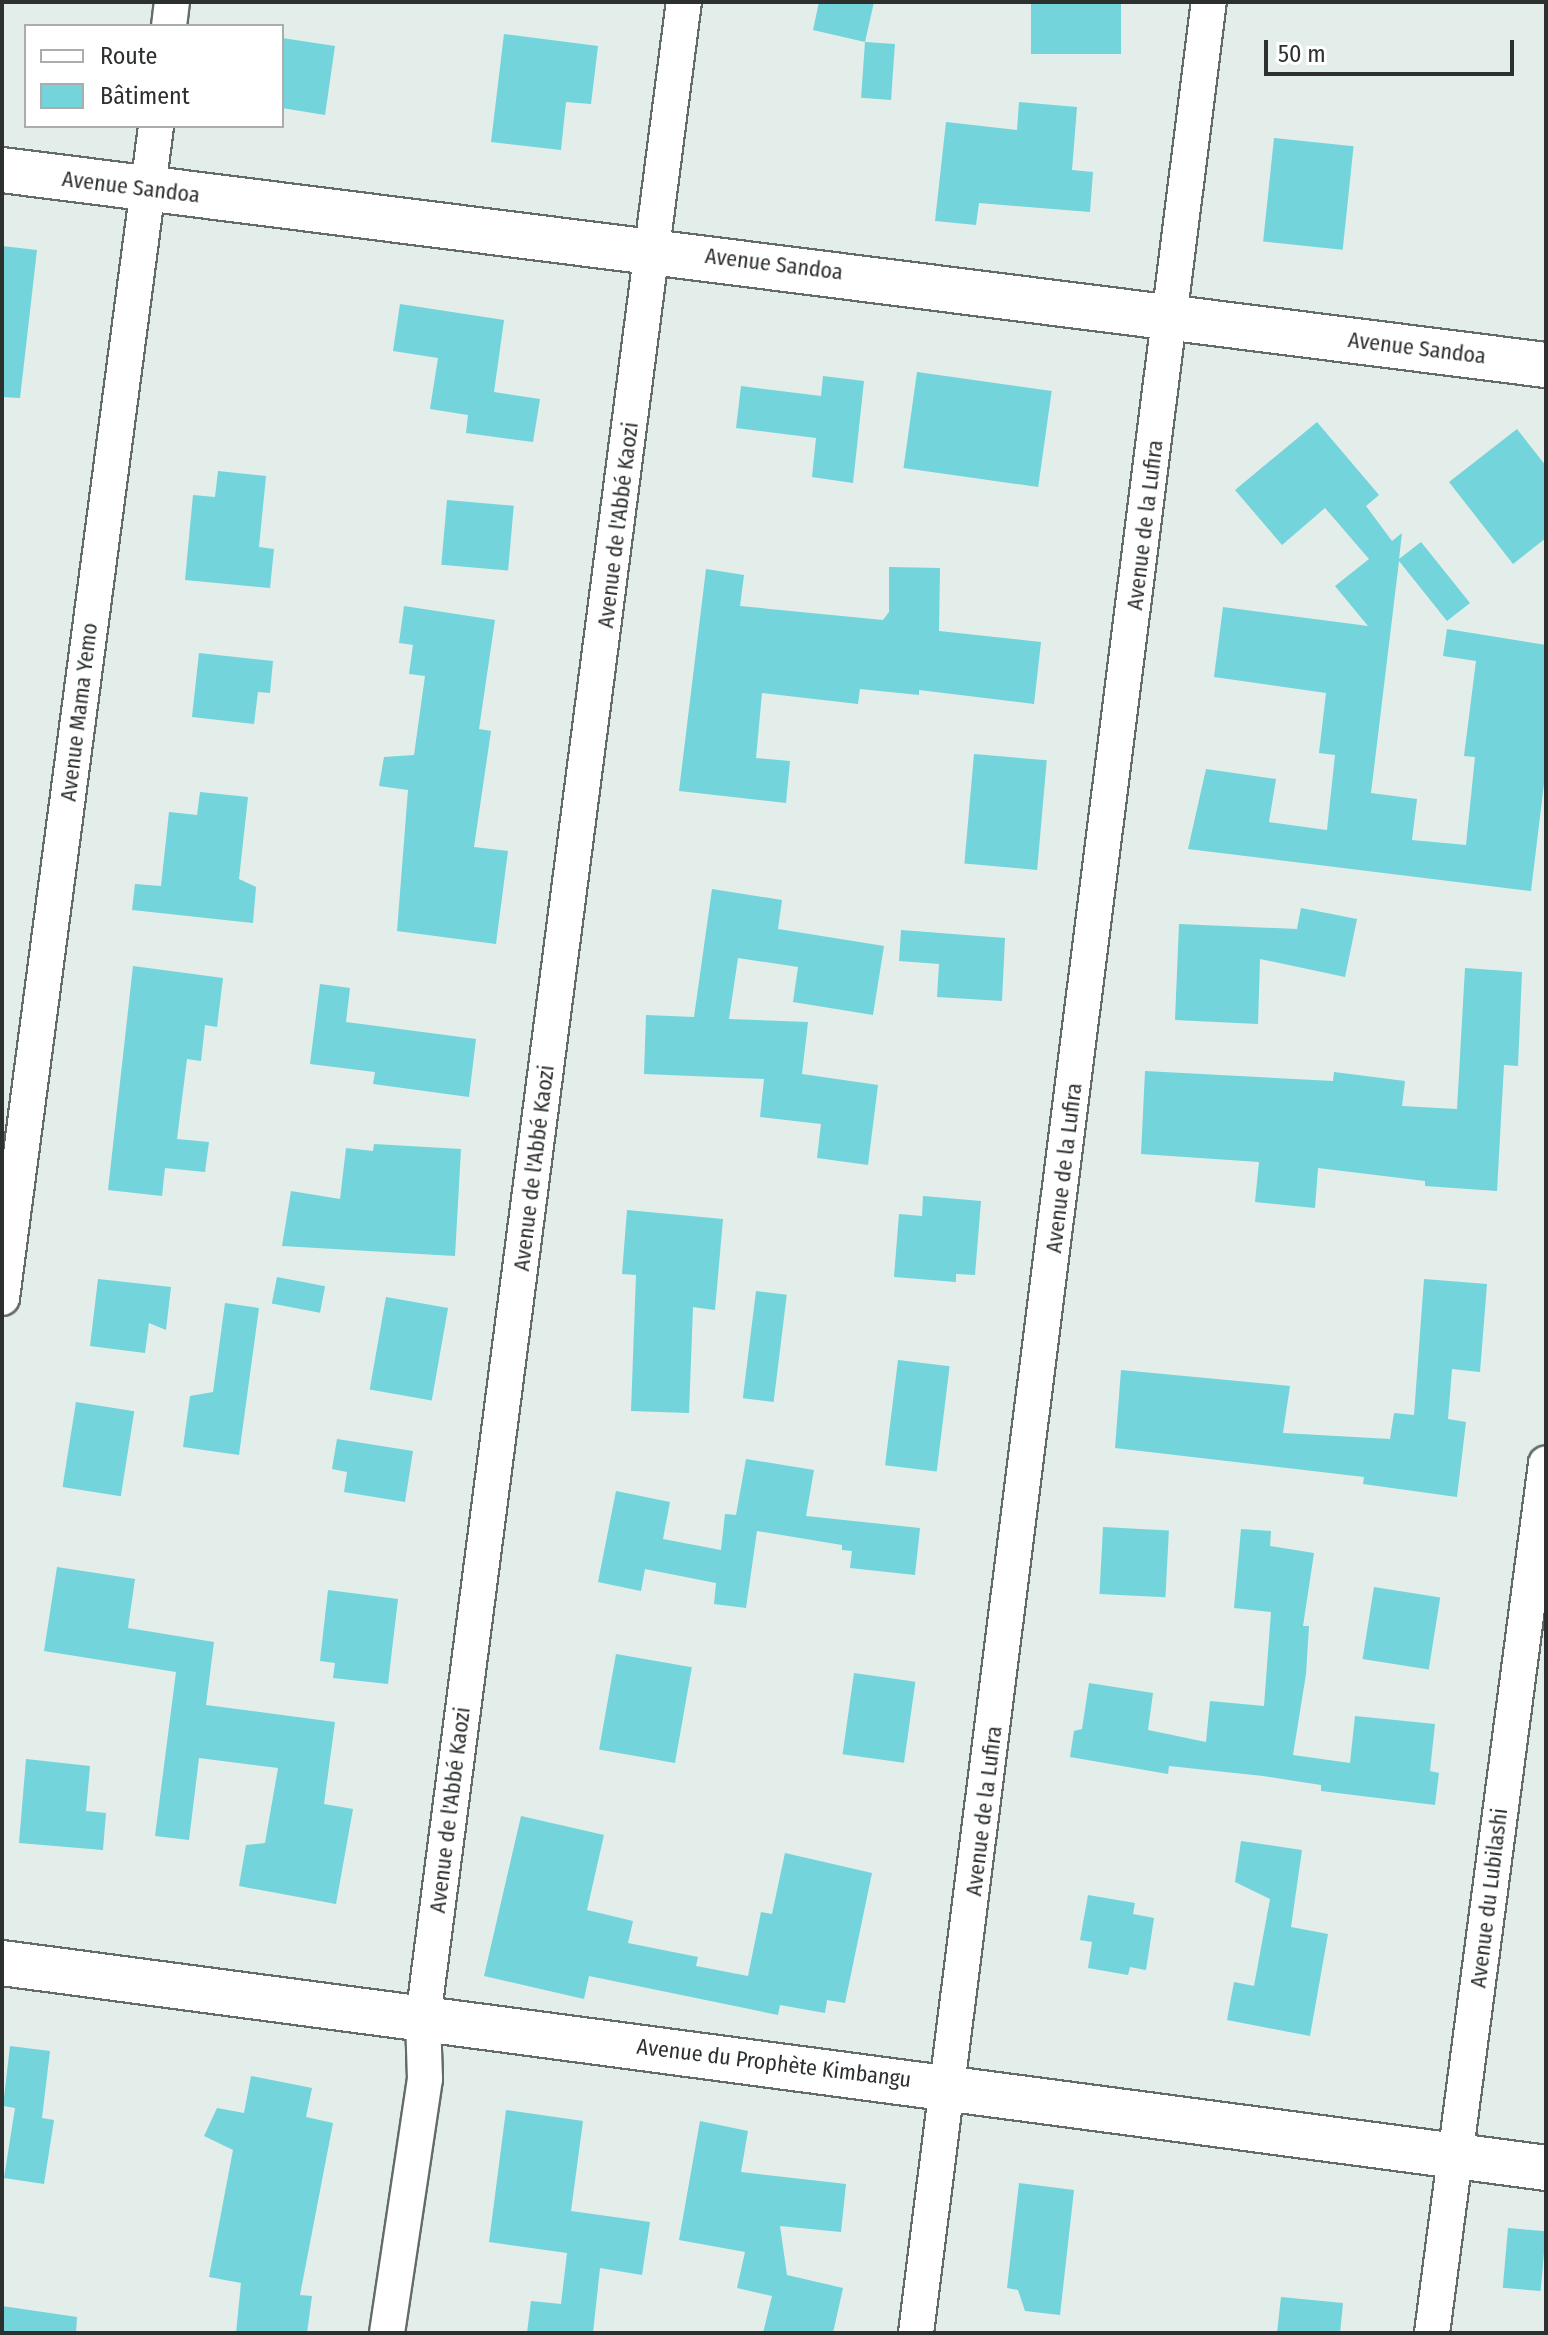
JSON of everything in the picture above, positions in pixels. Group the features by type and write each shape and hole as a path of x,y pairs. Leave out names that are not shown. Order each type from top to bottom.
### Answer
{"street":[{"path":"169,24 172,2"},
{"name":"Avenue de l'Abbé Kaozi","path":"387,2333 425,2079 423,2019 684,2"},
{"name":"Avenue de la Lufira","path":"916,2333 1209,2"},
{"name":"Avenue Mama Yemo","path":"2,1298 156,128"},
{"name":"Avenue Sandoa","path":"2,170 654,249 1546,365"},
{"name":"Avenue du Lubilashi","path":"1432,2333 1546,1463"},
{"name":"Avenue du Prophète Kimbangu","path":"2,1963 949,2085 1546,2168"}],"building":[{"path":"819,2 874,2 865,42 813,30"},
{"path":"1031,2 1121,2 1121,54 1031,54"},
{"path":"504,34 598,46 591,104 566,102 561,150 491,142"},
{"path":"284,38 335,46 325,115 284,108"},
{"path":"865,42 895,44 891,100 861,98"},
{"path":"1019,102 1077,107 1072,170 1093,172 1090,212 979,203 976,225 935,221 946,122 1017,130"},
{"path":"1274,138 1354,146 1343,250 1263,241"},
{"path":"2,246 37,250 20,398 2,397"},
{"path":"400,304 504,320 494,392 540,399 533,442 466,433 468,415 430,409 438,358 393,351"},
{"path":"917,372 1052,391 1038,487 904,468"},
{"path":"823,376 864,381 853,483 812,477 816,438 736,428 741,386 821,396"},
{"path":"1317,422 1379,495 1366,506 1392,541 1402,533 1399,559 1421,542 1470,603 1447,621 1399,561 1371,793 1417,799 1412,840 1466,845 1475,757 1464,756 1476,661 1443,656 1447,629 1546,645 1546,767 1531,891 1188,849 1206,769 1276,779 1269,822 1327,830 1335,755 1319,753 1326,693 1214,677 1223,607 1368,626 1335,586 1369,559 1325,508 1282,545 1235,490"},
{"path":"1517,429 1546,466 1546,538 1513,564 1449,482"},
{"path":"218,471 266,476 259,547 274,549 270,588 185,580 193,495 215,497"},
{"path":"447,500 514,506 508,571 441,565"},
{"path":"889,567 940,568 939,631 1041,642 1034,704 919,690 919,695 860,689 858,704 762,693 756,758 790,761 786,803 679,791 706,569 744,575 740,606 883,620 889,612"},
{"path":"404,606 495,620 479,729 491,731 474,847 508,851 496,944 397,931 408,790 379,786 384,757 414,755 425,676 409,674 413,645 399,643"},
{"path":"199,653 273,661 270,693 258,692 254,724 192,717"},
{"path":"974,754 1047,760 1037,870 964,864"},
{"path":"200,792 248,797 239,879 256,887 253,923 132,910 135,884 161,886 169,812 197,815"},
{"path":"712,889 782,900 778,929 884,946 873,1015 793,1002 798,967 738,958 729,1019 808,1022 802,1074 878,1085 868,1165 817,1158 821,1124 760,1117 764,1079 644,1074 646,1015 694,1017"},
{"path":"1301,908 1357,919 1345,977 1260,959 1258,1024 1175,1020 1179,924 1297,929"},
{"path":"901,930 1005,938 1002,1001 937,997 939,964 899,961"},
{"path":"133,966 223,978 217,1027 205,1025 201,1061 187,1059 177,1139 209,1142 205,1172 165,1168 162,1196 108,1190"},
{"path":"1465,968 1522,972 1518,1066 1504,1065 1497,1191 1425,1186 1425,1181 1318,1168 1315,1208 1255,1202 1259,1162 1141,1154 1145,1071 1333,1081 1334,1072 1405,1081 1402,1106 1457,1109"},
{"path":"320,984 350,988 346,1022 476,1039 469,1097 373,1084 375,1072 310,1064"},
{"path":"374,1144 461,1149 455,1256 282,1246 291,1191 340,1199 346,1148 373,1151"},
{"path":"923,1196 981,1201 975,1275 956,1274 956,1282 894,1277 899,1214 922,1216"},
{"path":"627,1210 723,1219 715,1310 693,1307 689,1413 631,1411 636,1275 622,1274"},
{"path":"277,1277 325,1286 320,1313 272,1304"},
{"path":"98,1279 171,1287 166,1330 149,1323 145,1353 90,1346"},
{"path":"1424,1279 1487,1284 1480,1372 1452,1369 1448,1419 1466,1422 1457,1497 1363,1484 1364,1477 1115,1448 1121,1370 1290,1386 1283,1433 1390,1439 1394,1413 1414,1415"},
{"path":"756,1291 787,1295 774,1402 743,1398"},
{"path":"386,1297 448,1308 432,1401 370,1390"},
{"path":"225,1303 259,1308 239,1455 183,1447 190,1396 213,1392"},
{"path":"898,1360 950,1366 937,1472 885,1465"},
{"path":"76,1402 134,1411 121,1496 63,1487"},
{"path":"337,1439 413,1451 405,1502 344,1492 347,1472 332,1469"},
{"path":"746,1459 814,1470 806,1516 920,1528 915,1575 850,1568 852,1551 842,1550 842,1545 757,1531 746,1608 714,1604 716,1583 645,1569 641,1591 598,1582 616,1491 670,1502 663,1539 721,1550 725,1514 736,1515"},
{"path":"1103,1527 1169,1530 1165,1597 1099,1594"},
{"path":"1241,1529 1271,1531 1270,1546 1314,1553 1303,1626 1309,1626 1306,1674 1293,1755 1350,1763 1355,1716 1435,1724 1430,1771 1439,1773 1435,1805 1321,1791 1321,1785 1263,1776 1169,1766 1168,1774 1070,1757 1074,1731 1082,1729 1089,1683 1153,1693 1148,1730 1206,1742 1210,1701 1264,1706 1271,1612 1234,1608"},
{"path":"57,1567 135,1579 128,1628 214,1642 206,1705 335,1722 324,1804 353,1809 336,1904 239,1886 246,1845 265,1843 278,1768 199,1758 189,1840 155,1836 176,1672 44,1651"},
{"path":"1374,1587 1440,1597 1429,1670 1363,1659"},
{"path":"328,1590 398,1599 388,1684 333,1678 335,1663 320,1661"},
{"path":"616,1654 692,1667 675,1763 599,1750"},
{"path":"854,1673 915,1682 904,1763 843,1754"},
{"path":"26,1759 90,1766 86,1811 106,1813 103,1850 19,1843"},
{"path":"521,1816 604,1835 587,1910 633,1921 628,1943 698,1957 696,1966 748,1976 761,1912 772,1914 785,1853 872,1873 845,2003 827,2000 825,2013 780,2005 778,2015 589,1976 584,1999 484,1976"},
{"path":"1241,1841 1302,1850 1291,1927 1328,1934 1310,2036 1227,2020 1234,1982 1254,1986 1270,1899 1235,1882"},
{"path":"1088,1895 1135,1903 1133,1914 1154,1918 1146,1970 1130,1967 1128,1975 1088,1968 1092,1942 1080,1940"},
{"path":"10,2046 50,2051 42,2118 54,2120 44,2184 4,2178 15,2108 3,2106"},
{"path":"251,2076 312,2088 306,2117 333,2123 300,2295 312,2296 307,2333 236,2333 241,2283 209,2277 233,2150 204,2136 217,2108 244,2113"},
{"path":"506,2110 583,2121 571,2211 650,2222 642,2275 600,2268 593,2333 527,2333 531,2301 561,2304 567,2253 489,2242"},
{"path":"700,2121 748,2131 741,2172 846,2184 841,2232 780,2226 787,2275 843,2288 833,2333 763,2333 772,2296 737,2288 745,2252 679,2240"},
{"path":"1019,2183 1074,2190 1060,2315 1025,2311 1018,2290 1007,2288"},
{"path":"1508,2228 1546,2231 1541,2291 1503,2288"},
{"path":"1281,2297 1343,2303 1340,2333 1277,2333"},
{"path":"2,2306 77,2317 76,2333 2,2333"}]}
